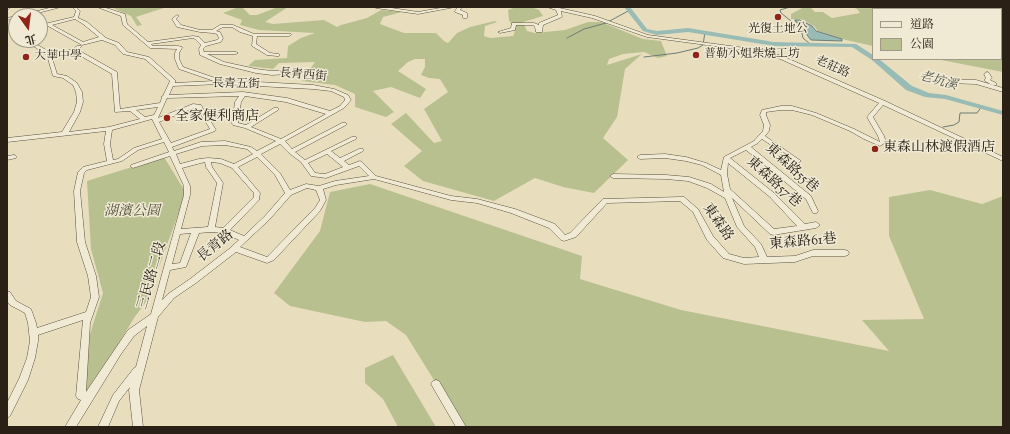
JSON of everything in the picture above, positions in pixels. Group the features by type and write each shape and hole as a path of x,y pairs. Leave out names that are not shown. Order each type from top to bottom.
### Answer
{"street":[{"path":"48,10 59,7"},
{"path":"74,7 78,11 76,18"},
{"path":"99,7 123,14 125,24 152,46 180,48 177,53 181,68 221,82"},
{"path":"376,7 418,13 453,7"},
{"path":"460,7 457,11 465,14 465,16"},
{"name":"老莊路","path":"549,7 593,17 647,36 760,51 780,56 883,102 1003,159"},
{"path":"500,32 513,29 514,24 534,24 537,26 538,31 540,31 541,24 560,16 558,9"},
{"path":"177,16 174,19 179,26 200,31 214,32 221,38 219,41 204,45 200,49 202,54 222,63 256,71 272,73 301,72"},
{"path":"48,24 76,18 86,23 102,38 117,44 125,53 147,58 173,81 160,105 156,118"},
{"path":"48,24 82,44"},
{"path":"214,32 222,26 233,26 242,31 255,35 289,35"},
{"path":"255,35 254,45 269,54 276,55"},
{"path":"148,43 193,37 197,38 204,45"},
{"path":"49,57 75,50 82,44 102,38"},
{"path":"39,48 46,52 49,57 55,75 65,77 75,84 79,92 80,102 77,112 65,133"},
{"path":"75,50 115,73 117,111 160,105"},
{"path":"202,54 236,53"},
{"path":"987,74 987,80 1003,89"},
{"name":"長青西街","path":"171,85 221,82 324,88 346,96 348,100 347,103 234,167"},
{"path":"950,82 980,82 1003,89"},
{"path":"243,94 238,102 235,124 247,127 281,141 304,163 313,175 326,176 360,163 374,177"},
{"name":"長青五街","path":"164,97 243,94 287,100 330,113"},
{"path":"726,158 756,142 766,132 767,126 763,114 764,111 770,109 792,108 814,114 880,144 883,142 881,136 870,117 883,102"},
{"path":"7,140 109,128 144,119 156,118 193,106 200,106 213,130 168,143 136,149 120,160 85,168 81,172 77,191 81,242 92,276 95,297 86,323 81,396 89,398"},
{"path":"131,109 144,119"},
{"path":"247,127 276,109"},
{"name":"三民路二段","path":"138,427 134,390 187,195 187,186 156,118"},
{"path":"291,152 344,124"},
{"path":"109,128 107,144 110,162"},
{"path":"762,136 798,161"},
{"path":"304,163 354,138"},
{"path":"133,166 200,144 225,142 249,148 257,154 278,174 289,193"},
{"name":"東森路55巷","path":"747,147 809,198 815,211"},
{"path":"339,161 361,150"},
{"path":"327,151 347,167"},
{"path":"640,157 665,156 686,159 704,164 724,174"},
{"path":"7,158 14,157"},
{"name":"東森路","path":"416,188 451,198 477,201 537,220 552,226 564,238 573,235 605,201 682,199 696,211 710,238 726,256 744,261 764,260 758,246 742,227 728,193 724,174 726,158"},
{"name":"東森路57巷","path":"726,158 772,195 803,227"},
{"path":"208,160 209,167 220,183 211,229"},
{"path":"178,168 199,161 221,161 234,167 257,193 257,198 225,231"},
{"path":"613,176 666,177 689,180 728,193 773,232 816,225"},
{"name":"長青路","path":"154,316 171,296 193,281 245,240 289,193 306,186 319,188 335,183 374,177 416,188"},
{"path":"234,248 267,260 271,258 318,209 322,200 319,188"},
{"path":"178,232 211,229 225,231 245,240"},
{"path":"167,268 183,265 196,230"},
{"name":"東森路61巷","path":"764,260 795,259 813,253 845,253"},
{"path":"7,294 12,303 28,311 34,341 31,358 23,380 7,413"},
{"path":"33,333 88,315"},
{"path":"70,427 118,350 131,333 154,316"},
{"path":"103,427 116,398 139,369"},
{"path":"436,384 460,427"}],"green space":[{"path":"111,7 167,7 136,17 142,25 137,26 131,16"},
{"path":"278,7 288,7 265,22 273,24 324,20 337,27 367,18 381,10 402,12 383,17 380,24 404,33 436,33 448,43 457,33 470,27 495,21 497,22 485,26 484,36 490,38 513,36 515,31 509,20 508,10 516,7 531,7 539,10 543,16 523,22 527,31 535,33 565,30 588,22 601,22 643,39 661,41 667,56 658,58 644,52 623,54 609,59 607,65 642,54 625,69 617,117 603,138 628,160 594,193 563,187 535,178 494,201 423,181 404,166 422,151 391,124 406,113 434,143 442,141 424,109 448,92 440,79 429,78 421,75 425,67 425,59 415,59 408,62 398,71 426,89 420,98 391,87 373,91 394,112 386,117 355,107 355,94 335,85 302,81 315,62 279,63 273,69 248,66 255,60 287,58 288,46 301,38 315,33 259,30 240,25 242,20 223,13 236,8 243,8 250,15 257,15"},
{"path":"804,7 811,8 815,12 823,12 832,18 860,13 857,9 852,7 980,8 872,8 872,46 846,40 818,31 814,26 801,19 791,19 791,14"},
{"path":"1002,14 1003,72 941,60 1002,60"},
{"name":"湖濱公園","path":"164,157 186,193 146,302 134,318 112,355 85,395 90,334 103,293 91,249 87,181"},
{"path":"370,184 582,256 580,279 681,310 889,351 862,320 924,319 889,236 889,197 930,190 982,204 1003,196 1003,427 463,427 406,335 386,321 365,322 290,306 274,293 320,231 330,192"},
{"path":"393,355 436,427 398,427 383,399 365,383 365,368"}],"water":[{"path":"795,20 800,20 812,26 816,31 842,39 842,41 811,40 807,35 806,29"}],"waterway":[{"name":"老坑溪","path":"627,7 645,30 657,33 688,30 774,44 854,45 872,57"},
{"path":"790,7 780,10 781,13 801,29 803,38 810,44"},
{"path":"567,38 584,29 606,23 630,10"},
{"path":"644,57 677,53 698,48 703,45 705,32"},
{"name":"老坑溪","path":"876,60 909,88 928,95 946,97 1003,113"},
{"path":"943,127 954,125 959,122 960,113 977,113 982,106"}],"place":[{"name":"光復土地公","path":"778,17"},
{"name":"普勒小姐柴燒工坊","path":"696,55"},
{"name":"大華中學","path":"26,57"},
{"name":"全家便利商店","path":"167,118"},
{"name":"東森山林渡假酒店","path":"875,149"}]}
